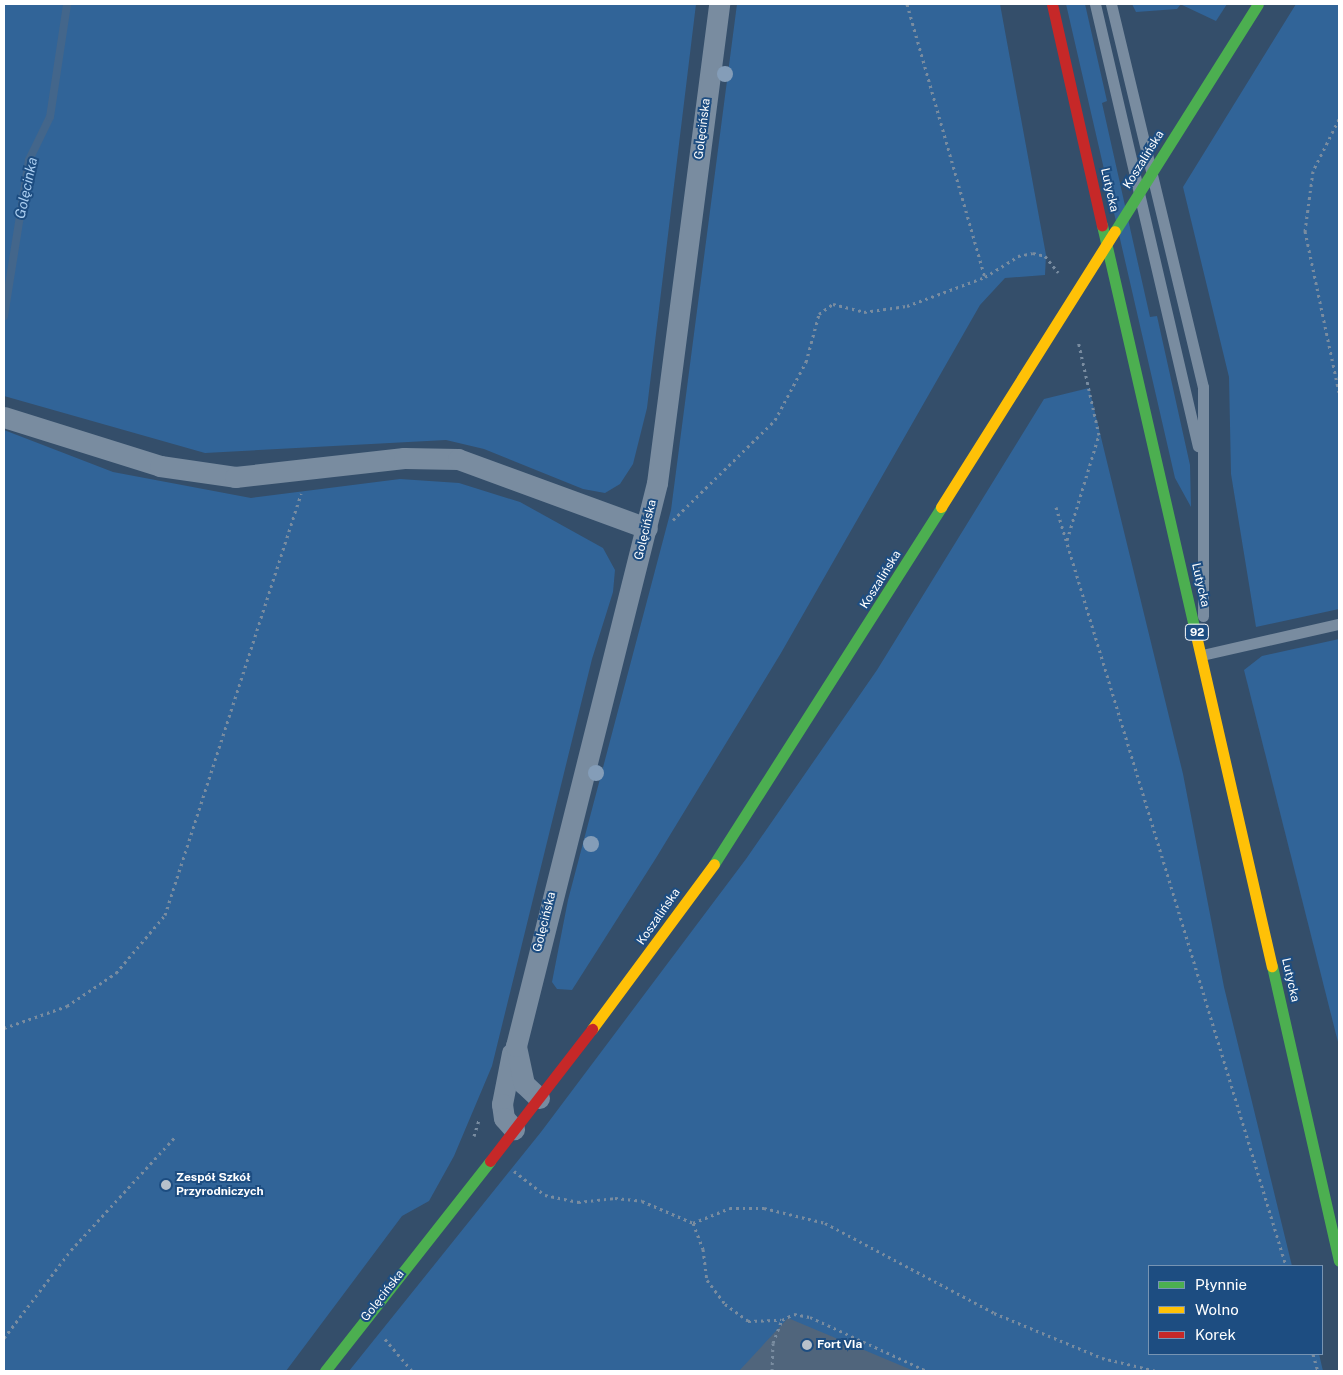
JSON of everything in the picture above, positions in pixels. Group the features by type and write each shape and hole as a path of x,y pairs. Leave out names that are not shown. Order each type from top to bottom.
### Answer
{"street":[{"name":"Golęcińska","path":"514,1129 504,1118 502,1104 647,528 719,4"},
{"name":"Lutycka","path":"1052,4 1339,1260"},
{"name":"Koszalińska","path":"497,1150 539,1098 732,838 1258,4"},
{"path":"4,417 160,466 235,477 308,471 404,458 458,459 647,528"},
{"name":"Golęcińska","path":"516,1046 524,1084 539,1098"},
{"name":"Golęcińska","path":"325,1371 497,1150"}],"lane":[{"path":"1095,4 1203,483"},
{"path":"1111,4 1203,387 1202,657 1339,624"}],"path":[{"path":"907,4 985,277"},
{"path":"1339,119 1313,171 1305,231 1339,392"},
{"path":"647,528 670,524 775,420 806,362 819,314 833,304 864,312 907,306 985,277 1018,256 1033,253 1056,266 1059,275"},
{"path":"1066,540 1100,435 1075,330"},
{"path":"4,1028 67,1006 116,973 165,916 308,471"},
{"path":"1056,508 1286,1265"},
{"path":"4,1338 71,1250 176,1136"},
{"path":"474,1138 497,1150 518,1175 545,1195 578,1202 615,1198 642,1201 693,1222 739,1208 764,1208 825,1223 994,1313 1102,1358 1157,1371"},
{"path":"693,1222 703,1249 707,1280 725,1304 748,1321 782,1320 794,1314 810,1317 926,1371"},
{"path":"367,1316 412,1371"},
{"path":"772,1371 773,1343 782,1320"},
{"path":"1313,1355 1318,1371"}],"shaded area":[{"path":"4,4 696,4 647,408 633,464 620,484 605,493 583,489 484,449 446,440 205,453 4,396"},
{"path":"737,4 1000,4 1046,255 1045,275 1005,278 980,305 781,653 656,858 572,990 557,989 552,982 568,900 671,510"},
{"path":"1066,4 1085,4 1107,101 1102,103 1150,317 1157,316 1190,465 1191,507 1175,478"},
{"path":"1132,4 1181,4 1177,9 1136,12"},
{"path":"1183,4 1227,4 1216,21 1182,5"},
{"path":"1296,4 1339,4 1339,609 1256,627 1231,474 1229,377 1183,187"},
{"path":"1089,388 1183,774 1224,987 1292,1265 1148,1265 1148,1355 1319,1355 1323,1371 349,1371 541,1132 746,859 877,670 1044,399"},
{"path":"4,430 113,472 251,498 400,479 459,483 520,502 603,548 615,570 613,592 592,659 492,1066 454,1156 429,1201 402,1216 286,1371 4,1371"},
{"path":"1339,639 1339,1046 1244,670 1262,656"}],"building":[{"name":"Fort VIa","path":"788,1318 914,1371 739,1371"}],"waterway":[{"name":"Golęcinka","path":"4,316 29,160 50,117 67,4"}],"traffic: fast":[{"path":"1115,231 1258,4"},
{"path":"1102,225 1195,631"},
{"path":"714,864 941,507"},
{"path":"1272,966 1339,1260"},
{"path":"325,1371 490,1161"}],"traffic: slow":[{"path":"941,507 1115,231"},
{"path":"1195,631 1272,966"},
{"path":"592,1029 714,864"}],"traffic: jam":[{"path":"1052,4 1102,225"},
{"path":"490,1161 592,1029"}],"place":[{"name":"Zespół Szkół Przyrodniczych","path":"166,1185"},
{"name":"Fort VIa","path":"807,1345"}]}
